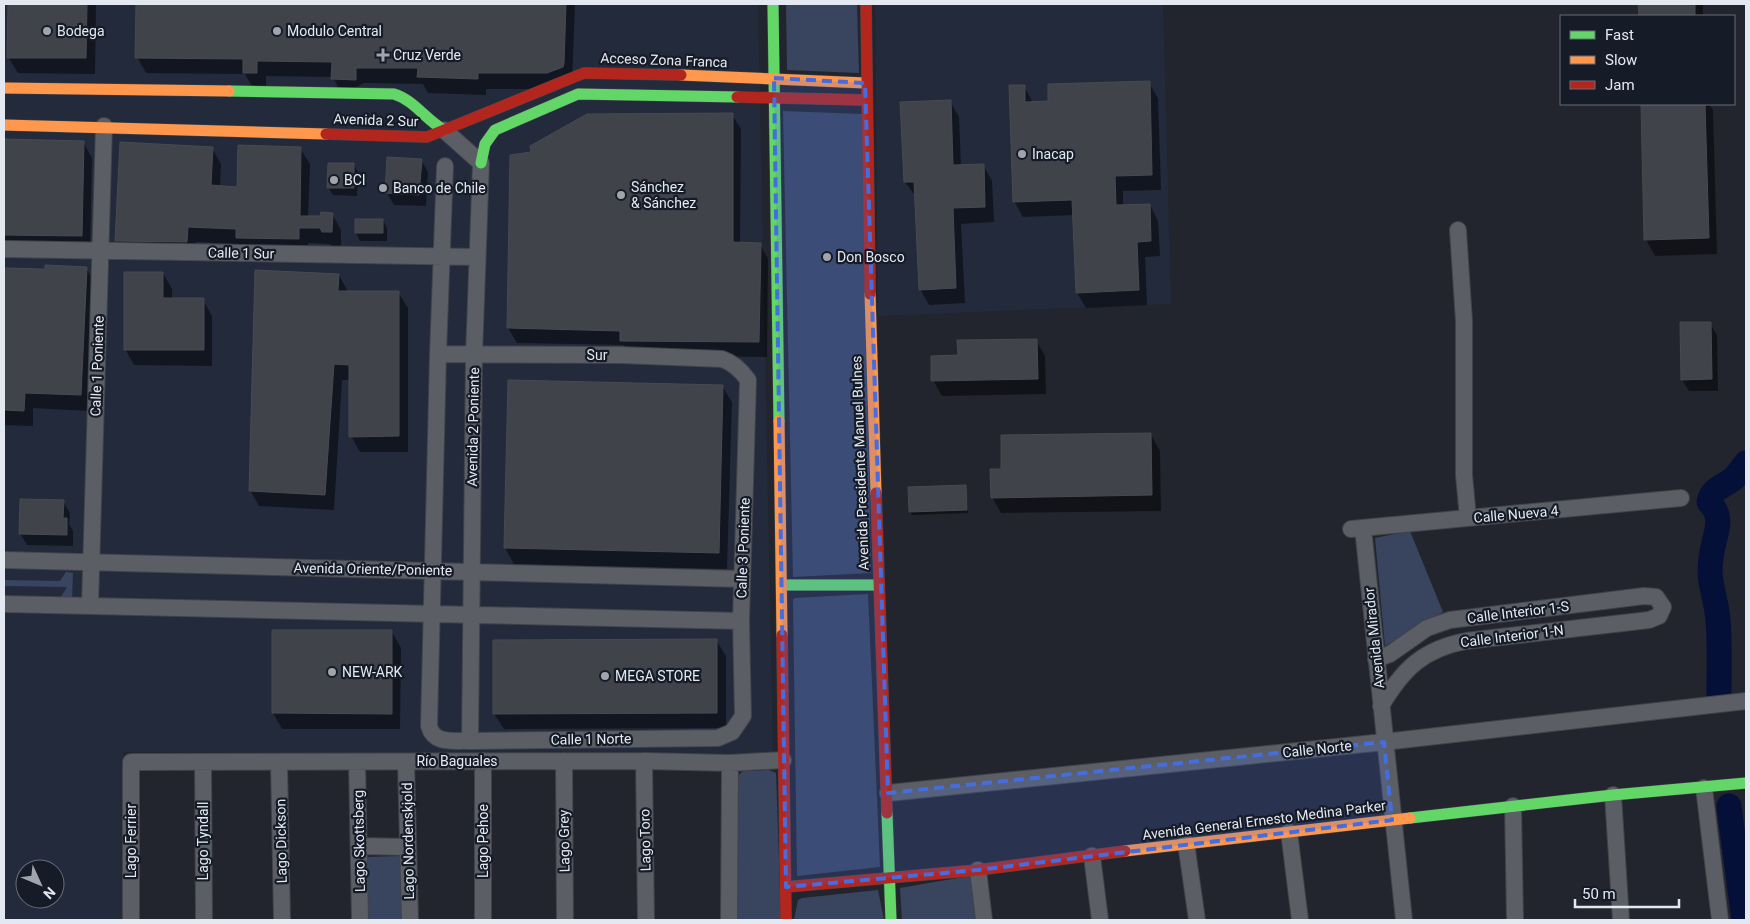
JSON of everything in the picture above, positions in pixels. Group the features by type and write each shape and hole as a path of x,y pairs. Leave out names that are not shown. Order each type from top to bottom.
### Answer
{"street":[{"path":"773,4 786,920"},
{"name":"Avenida Presidente Manuel Bulnes","path":"866,4 865,100 891,920"},
{"name":"Acceso Zona Franca","path":"444,130 584,73 865,82"},
{"name":"Avenida 2 Sur","path":"5,86 394,94 410,101 430,122 444,130"},
{"path":"444,130 481,163 485,144 495,130 578,94 865,100"},
{"name":"Avenida 2 Sur","path":"4,125 104,126 427,137 444,130"},
{"name":"Calle 1 Poniente","path":"90,605 104,126"},
{"name":"Avenida 2 Poniente","path":"470,741 474,354 481,163"},
{"path":"432,614 438,354 445,166"},
{"path":"1458,230 1464,321 1464,475 1468,518"},
{"name":"Calle 1 Sur","path":"4,249 477,257"},
{"name":"Sur","path":"438,354 620,355 722,359 736,366 748,380"},
{"name":"Calle 3 Poniente","path":"742,716 741,621 748,380"},
{"name":"Calle Nueva 4","path":"1357,529 1681,498"},
{"name":"Avenida Mirador","path":"1357,529 1376,659 1404,920"},
{"name":"Avenida Oriente/Poniente","path":"4,560 742,578"},
{"path":"782,585 879,585"},
{"name":"Calle Interior 1-S","path":"1376,659 1390,654 1428,628 1450,620 1644,596 1656,597 1663,608"},
{"path":"4,604 741,621"},
{"name":"Calle Interior 1-N","path":"1381,706 1404,673 1422,657 1440,647 1466,641 1649,620 1659,616 1663,608"},
{"name":"Calle 1 Norte","path":"432,614 428,726 431,735 438,740 718,738 732,732 742,716"},
{"name":"Calle Norte","path":"888,793 1385,745 1746,701"},
{"name":"Río Baguales","path":"131,762 644,761 730,764 783,760"},
{"name":"Lago Pehoe","path":"483,761 483,920"},
{"name":"Lago Grey","path":"564,761 565,920"},
{"name":"Lago Toro","path":"644,761 646,920"},
{"name":"Lago Ferrier","path":"131,762 131,920"},
{"name":"Lago Tyndall","path":"203,762 204,920"},
{"name":"Lago Dickson","path":"279,762 282,920"},
{"name":"Lago Skottsberg","path":"357,762 360,920"},
{"name":"Lago Nordenskjold","path":"406,762 410,920"},
{"path":"729,920 730,764"},
{"name":"Avenida General Ernesto Medina Parker","path":"786,887 978,870 1186,843 1512,806 1746,783"},
{"path":"1704,788 1720,920"},
{"path":"1613,795 1621,920"},
{"path":"1512,806 1515,920"},
{"path":"1289,832 1300,920"},
{"path":"1186,843 1197,920"},
{"path":"359,846 408,847"},
{"path":"1092,856 1100,920"},
{"path":"978,870 984,920"}],"highlighted area":[{"path":"774,78 865,83 888,793 1384,742 1392,820 978,870 786,887"}],"shaded area":[{"path":"4,4 758,4 773,755 123,752 124,920 4,920"},
{"path":"786,4 857,4 859,73 787,70"},
{"name":"Inacap","path":"875,4 1163,4 1171,304 878,316"},
{"path":"783,111 862,114 871,573 793,577"},
{"path":"1410,531 1443,612 1385,646 1375,538"},
{"path":"66,572 73,573 72,600 59,600 67,587 4,586 4,580 60,581"},
{"path":"868,594 880,867 797,876 793,600 795,598"},
{"path":"769,770 776,773 781,920 737,920 734,779 743,771"},
{"path":"400,856 403,920 367,920 365,857"},
{"path":"975,875 980,920 902,920 900,888"},
{"path":"878,890 884,920 794,920 798,900 802,898"}],"building":[{"name":"Bodega","path":"8,4 87,4 86,58 7,58"},
{"name":"Modulo Central","path":"136,4 566,4 564,63 563,67 547,73 478,73 478,79 417,77 418,68 356,68 356,80 331,79 332,62 257,61 257,73 243,73 243,59 135,58"},
{"path":"1638,4 1695,4 1695,15 1639,15"},
{"path":"1150,81 1152,175 1115,176 1116,205 1150,204 1151,241 1137,242 1139,290 1076,293 1072,200 1013,202 1009,85 1025,85 1025,102 1048,101 1048,84"},
{"path":"951,100 953,165 984,164 985,207 953,208 956,288 919,290 914,182 904,182 900,102"},
{"path":"1641,105 1705,105 1709,238 1644,240"},
{"name":"Sánchez & Sánchez","path":"733,113 733,242 761,243 759,342 620,341 620,331 507,328 510,155 531,152 530,146 587,114"},
{"path":"4,139 84,141 82,236 4,235"},
{"path":"120,142 213,147 211,185 237,187 238,145 301,147 300,216 320,216 321,212 333,213 332,232 322,232 320,228 299,228 299,239 236,238 236,229 188,227 187,242 115,241"},
{"path":"387,157 422,159 419,195 385,193"},
{"path":"328,163 354,163 354,188 327,188"},
{"path":"355,219 383,219 383,233 355,233"},
{"path":"45,265 87,267 81,395 25,393 24,411 4,410 4,268 45,269"},
{"path":"255,270 339,274 338,291 399,291 399,436 349,437 349,365 334,364 325,495 249,491"},
{"path":"124,272 163,272 163,298 204,298 204,350 124,350"},
{"path":"1680,322 1711,322 1712,379 1681,380"},
{"path":"1037,339 1038,379 931,381 931,356 958,355 957,340"},
{"path":"508,380 723,385 719,553 504,548"},
{"path":"1151,433 1152,495 991,498 990,469 1001,469 1001,435"},
{"path":"966,485 967,510 909,512 908,487"},
{"path":"20,499 64,500 63,518 67,518 67,535 19,534"},
{"name":"NEW-ARK","path":"272,630 392,630 392,714 272,713"},
{"name":"MEGA STORE","path":"717,639 717,713 493,714 493,640"}],"waterway":[{"path":"1719,694 1718,620 1710,572 1710,562 1718,520 1717,514 1709,502 1710,497 1715,491 1735,477 1746,463"},
{"path":"1729,806 1744,920"}],"traffic: fast":[{"path":"773,4 779,421"},
{"path":"229,91 394,94 414,105 444,130"},
{"path":"481,163 485,144 495,130 578,94 737,97"},
{"path":"782,585 879,585"},
{"path":"1410,818 1613,795 1746,783"},
{"path":"887,813 891,920"}],"traffic: slow":[{"path":"681,75 865,83"},
{"path":"4,88 229,91"},
{"path":"4,125 326,134"},
{"path":"870,294 876,493"},
{"path":"779,421 782,635"},
{"path":"1125,851 1410,818"}],"traffic: jam":[{"path":"866,4 870,294"},
{"path":"326,134 427,137 584,73 681,75"},
{"path":"737,97 865,100"},
{"path":"876,493 887,813"},
{"path":"782,635 786,920"},
{"path":"786,887 978,870 1125,851"}],"place":[{"name":"Bodega","path":"47,31"},
{"name":"Modulo Central","path":"277,31"},
{"name":"Cruz Verde","path":"383,55"},
{"name":"Inacap","path":"1022,154"},
{"name":"BCI","path":"334,180"},
{"name":"Banco de Chile","path":"383,188"},
{"name":"Sánchez & Sánchez","path":"621,195"},
{"name":"Don Bosco","path":"827,257"},
{"name":"NEW-ARK","path":"332,672"},
{"name":"MEGA STORE","path":"605,676"}]}
